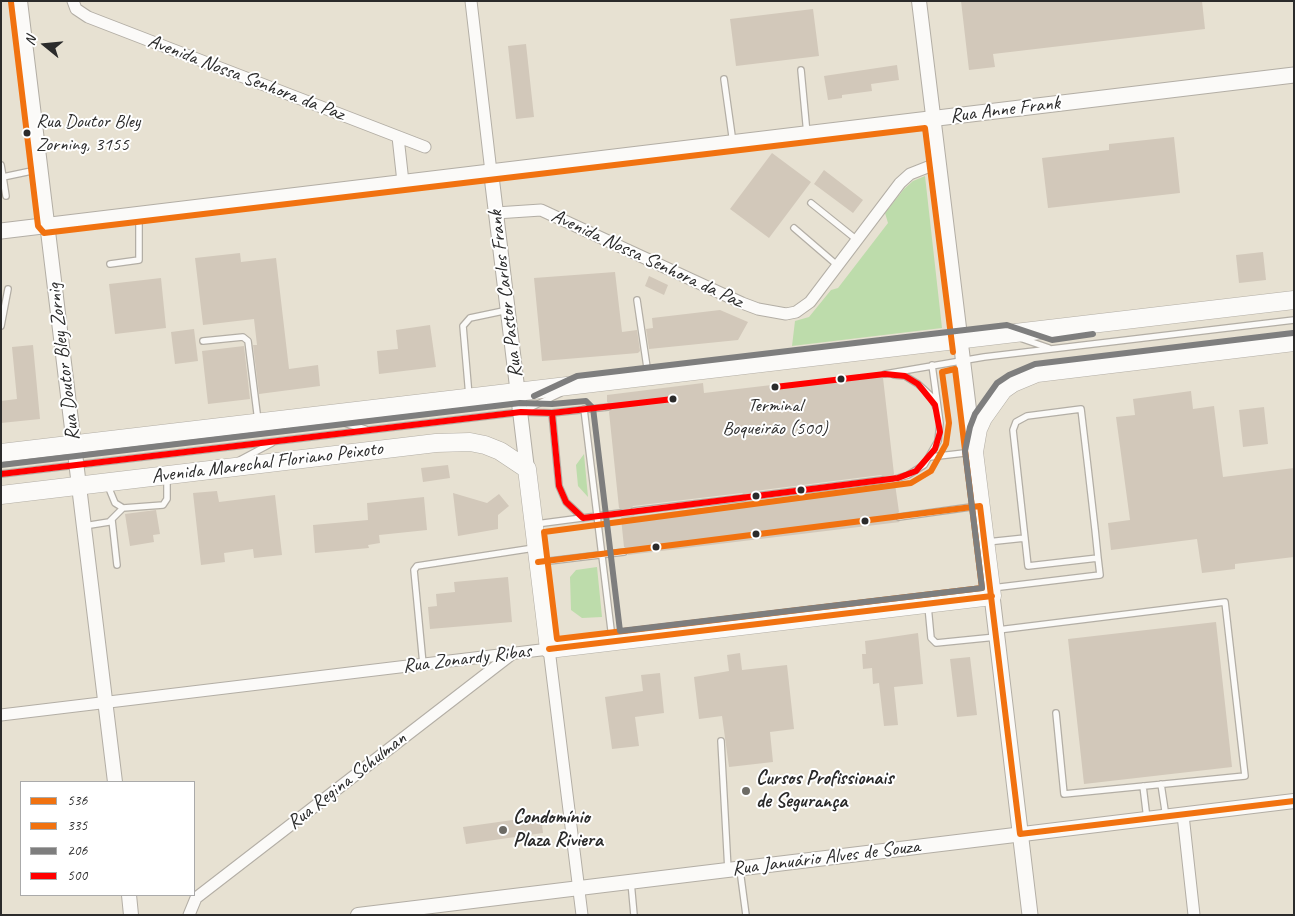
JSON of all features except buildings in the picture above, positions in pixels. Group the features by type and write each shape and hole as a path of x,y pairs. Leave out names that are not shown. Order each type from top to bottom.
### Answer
{"main road":[{"name":"Rua Anne Frank","path":"1,230 1294,75"},
{"name":"Avenida Marechal Floriano Peixoto","path":"1,453 1294,300"},
{"path":"1030,915 974,452 978,429 988,408 1003,390 1025,377 1037,373 1294,342"},
{"name":"Avenida Marechal Floriano Peixoto","path":"1,495 452,441 485,445 500,451 527,469"},
{"name":"Rua Pastor Carlos Frank","path":"527,469 549,649"},
{"name":"Rua Zonardy Ribas","path":"549,649 928,603 991,592"}],"street":[{"name":"Rua Doutor Bley Zornig","path":"20,1 115,781"},
{"name":"Avenida Nossa Senhora da Paz","path":"73,1 76,9 88,17 425,147"},
{"name":"Rua Pastor Carlos Frank","path":"471,1 527,469"},
{"path":"919,1 974,452"},
{"path":"398,137 403,182"},
{"path":"838,265 900,183 910,174 938,163"},
{"name":"Avenida Nossa Senhora da Paz","path":"496,213 541,210 742,304 773,313 796,312 810,302 838,265"},
{"name":"Rua Pastor Carlos Frank","path":"549,649 582,915"},
{"name":"Rua Zonardy Ribas","path":"1,715 549,649"},
{"name":"Rua Regina Schulman","path":"189,915 196,898 514,653"},
{"name":"Rua Januário Alves de Souza","path":"358,915 1294,801"},
{"path":"1182,814 1194,915"},
{"path":"129,896 131,915"}],"lane":[{"path":"801,70 807,134"},
{"path":"724,79 733,143"},
{"path":"1,164 6,196"},
{"path":"3,177 41,169"},
{"path":"811,203 856,240"},
{"path":"110,264 139,260 139,214"},
{"path":"794,228 838,265"},
{"path":"1,326 8,289"},
{"path":"637,300 648,377"},
{"path":"469,398 463,326 470,318 508,310"},
{"path":"938,414 930,396 918,384 905,376 885,374 962,360 1051,348 1294,320"},
{"path":"1008,334 1051,348"},
{"path":"203,342 243,337 248,341 258,423"},
{"path":"895,479 916,471 930,457 940,432 932,365"},
{"path":"520,412 578,385"},
{"path":"1,474 520,412 552,413 608,406"},
{"path":"991,592 1100,575 1082,409 1027,416 1016,422 1013,430 1028,566 1098,558"},
{"path":"584,410 612,641"},
{"path":"552,413 559,486 566,502 583,518"},
{"path":"309,417 330,419 369,430"},
{"path":"228,468 245,456 276,441"},
{"path":"930,457 974,452"},
{"path":"106,482 115,503 122,508 166,503 167,475"},
{"path":"756,496 882,480"},
{"path":"634,511 743,498"},
{"path":"899,517 980,506"},
{"path":"84,526 104,524 112,520 122,508"},
{"path":"534,524 620,513"},
{"path":"112,520 117,565"},
{"path":"985,542 1025,538"},
{"path":"423,664 414,570 417,566 538,555 624,552"},
{"path":"928,603 931,638 936,643 1225,602 1245,776 1064,794 1056,713"},
{"path":"722,741 734,869 746,915"},
{"path":"1161,784 1166,817"},
{"path":"1144,786 1147,819"},
{"path":"631,882 634,915"}],"green space":[{"path":"925,176 942,328 792,346 795,321 809,317 831,290 838,288 888,223 885,213 904,189 913,181"},
{"path":"584,454 588,497 578,486 576,465"},
{"path":"597,567 602,617 582,618 571,610 570,577 576,570"}],"transit line":[{"name":"335","path":"11,2 38,226 44,233 925,128 953,352"},
{"name":"206","path":"534,396 577,376 1007,325 1052,340 1093,334"},
{"name":"206","path":"1,465 520,403 552,404 586,401 593,408 620,631 982,588 965,451 975,414 997,383 1009,375 1035,364 1293,333"},
{"name":"335","path":"955,369 982,588 557,639 544,532 911,483 931,471 946,444 949,423 942,372 955,369"},
{"name":"500","path":"552,413 559,486 566,502 583,518 898,478 916,471 935,449 940,432 935,405 918,384 905,376 885,374 775,387"},
{"name":"500","path":"1,474 521,412 552,413 673,399"},
{"name":"536","path":"980,506 1020,834"},
{"name":"536","path":"538,562 980,506"},
{"name":"536","path":"549,649 992,596"},
{"name":"536","path":"1020,834 1294,801"}],"place":[{"name":"Rua Doutor Bley Zorning, 3155","path":"27,133"},
{"name":"Terminal Boqueirão (500)","path":"775,387"},
{"name":"Cursos Profissionais de Segurança","path":"746,791"},
{"name":"Condomínio Plaza Riviera","path":"503,830"}]}
